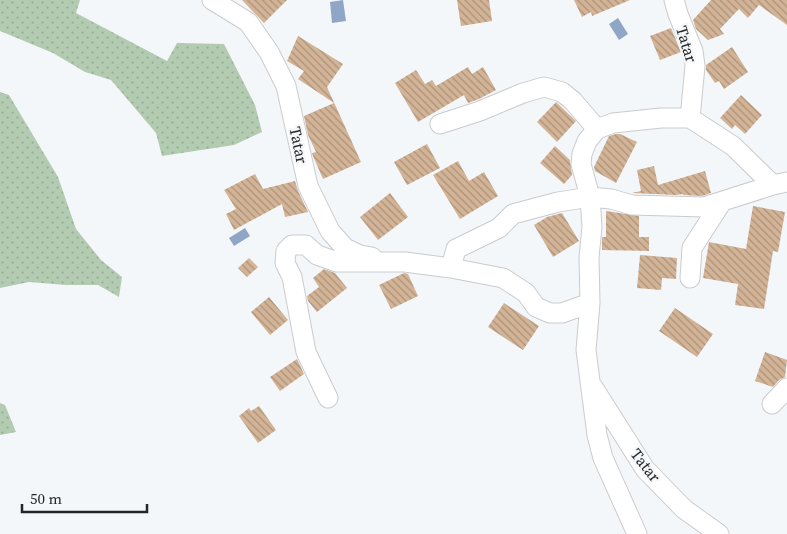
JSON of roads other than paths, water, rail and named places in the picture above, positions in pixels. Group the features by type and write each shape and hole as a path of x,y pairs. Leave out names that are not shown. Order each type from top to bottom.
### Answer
{"street":[{"name":"Tatar","path":"212,0 248,22 270,52 286,86 308,186 330,231 345,248 360,255 451,268 503,278 526,293 536,307 550,313 562,314 590,303"},
{"name":"Tatar","path":"674,0 693,51 695,66 690,118"},
{"path":"440,124 544,87 562,92 573,101 597,129 613,123 661,118 690,118 733,146 780,184"},
{"name":"Tatar","path":"597,129 587,141 582,154 581,164 590,197 592,228 589,257 590,303 586,350 597,435 603,458 636,534"},
{"path":"451,268 456,248 499,228 513,214 558,202 590,197 611,199 632,205 704,207 780,184"},
{"path":"690,278 692,248 721,202"},
{"name":"Tatar","path":"328,398 306,352 292,277 286,263 286,251 292,245 306,245 317,255 337,262 405,262"},
{"name":"Tatar","path":"590,381 645,469 684,509 719,534"},
{"path":"772,404 787,388"}],"water":[{"path":"343,0 346,21 332,23 330,2"},
{"path":"618,18 628,34 619,40 609,24"},
{"path":"245,228 250,236 234,246 229,238"}]}
